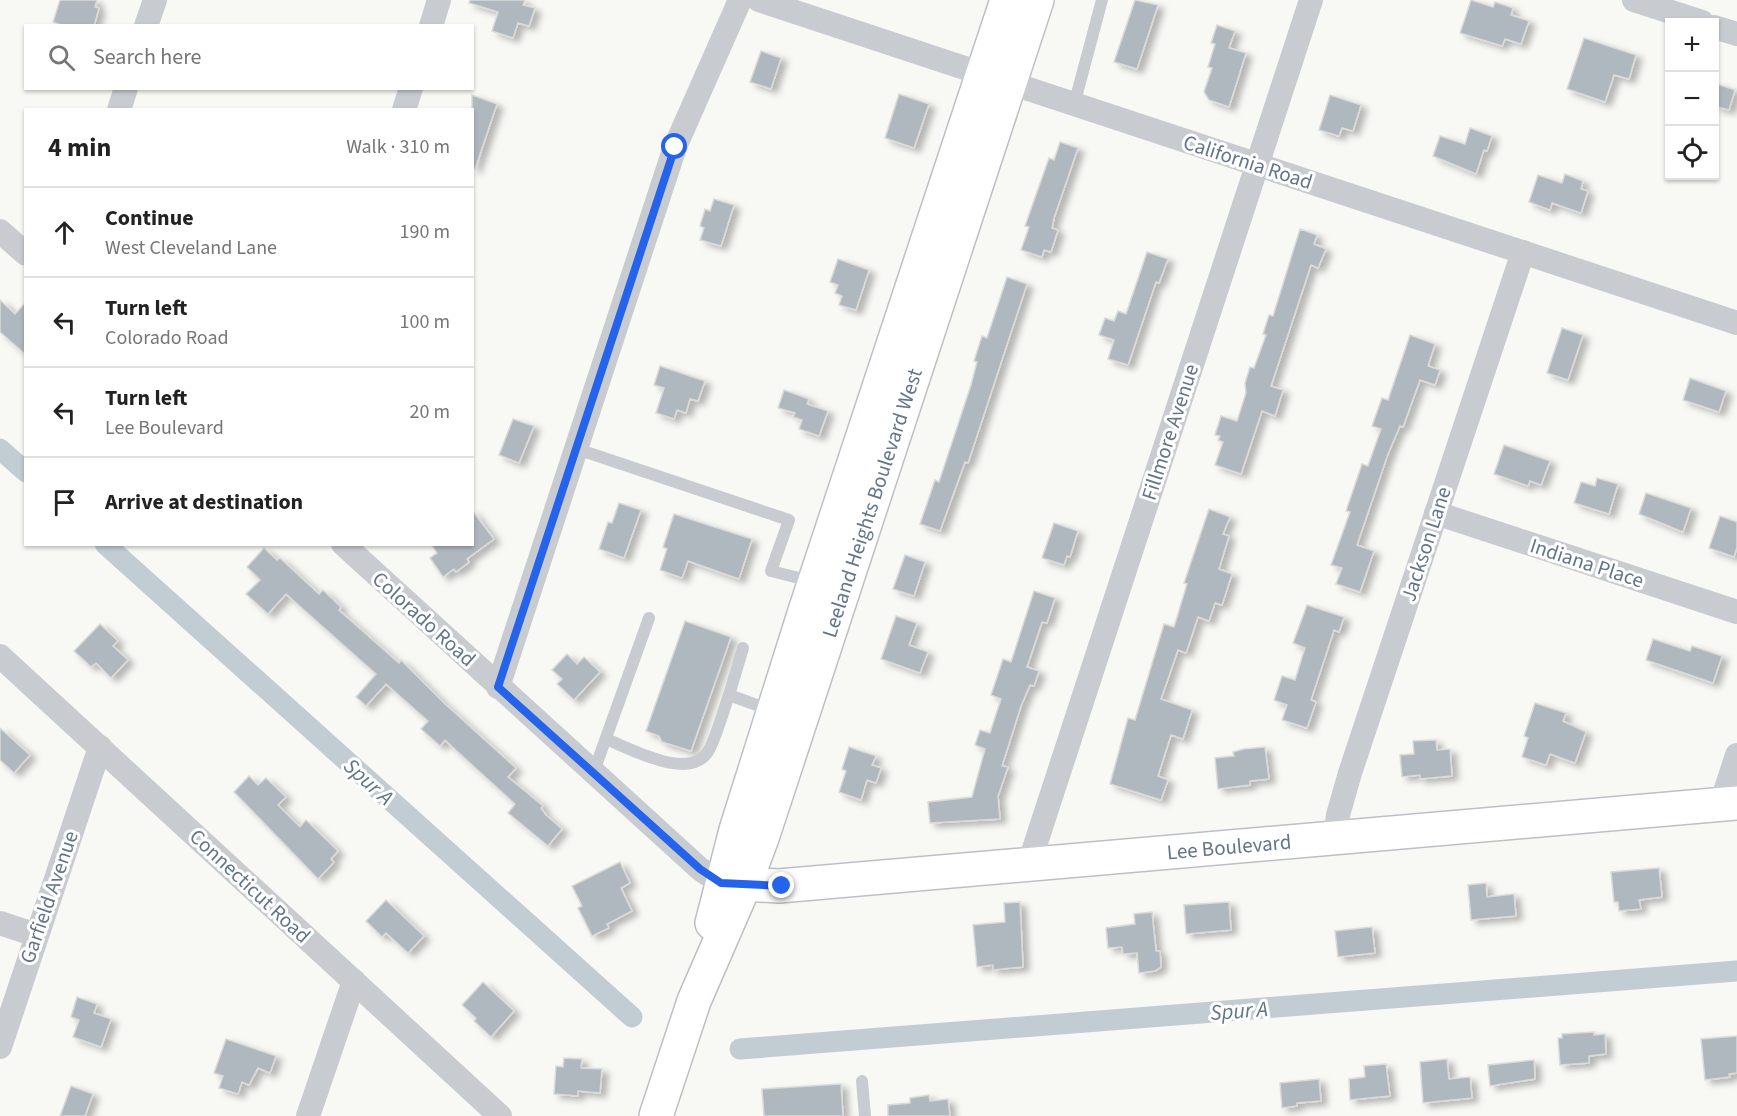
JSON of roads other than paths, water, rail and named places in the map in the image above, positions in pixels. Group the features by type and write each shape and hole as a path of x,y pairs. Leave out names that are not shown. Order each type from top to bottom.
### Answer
{"main road":[{"name":"Leeland Heights Boulevard West","path":"656,1116 997,79 1007,0"},
{"name":"Leeland Heights Boulevard West","path":"733,884 774,711 815,582 997,79 1037,0"},
{"name":"Lee Boulevard","path":"733,884 778,886 1729,804"}],"street":[{"path":"147,24 155,0"},
{"path":"432,24 439,0"},
{"path":"498,687 675,147 740,0"},
{"name":"California Road","path":"759,0 1737,323"},
{"name":"Fillmore Avenue","path":"1029,864 1311,0"},
{"path":"1634,0 1690,18"},
{"path":"1719,29 1737,34"},
{"path":"120,108 125,90"},
{"path":"405,108 410,90"},
{"path":"0,231 24,252"},
{"name":"Jackson Lane","path":"1335,837 1338,815 1350,773 1523,252"},
{"name":"Indiana Place","path":"1436,513 1737,612"},
{"name":"Colorado Road","path":"345,546 700,869 733,884"},
{"name":"Connecticut Road","path":"0,656 500,1116"},
{"name":"Garfield Avenue","path":"0,1047 100,747"},
{"path":"1729,804 1737,755"},
{"path":"0,923 36,935"},
{"path":"308,1116 354,981"}],"lane":[{"path":"1074,105 1102,0"},
{"path":"577,449 789,520 771,572 815,582"},
{"path":"593,774 649,618"},
{"path":"606,739 667,763 688,764 701,760 710,748 743,648"},
{"path":"729,695 774,711"},
{"path":"862,1081 865,1116"}],"waterway":[{"name":"Spur A","path":"0,449 24,470"},
{"name":"Spur A","path":"107,546 632,1017"},
{"name":"Spur A","path":"740,1049 1737,971"}]}
